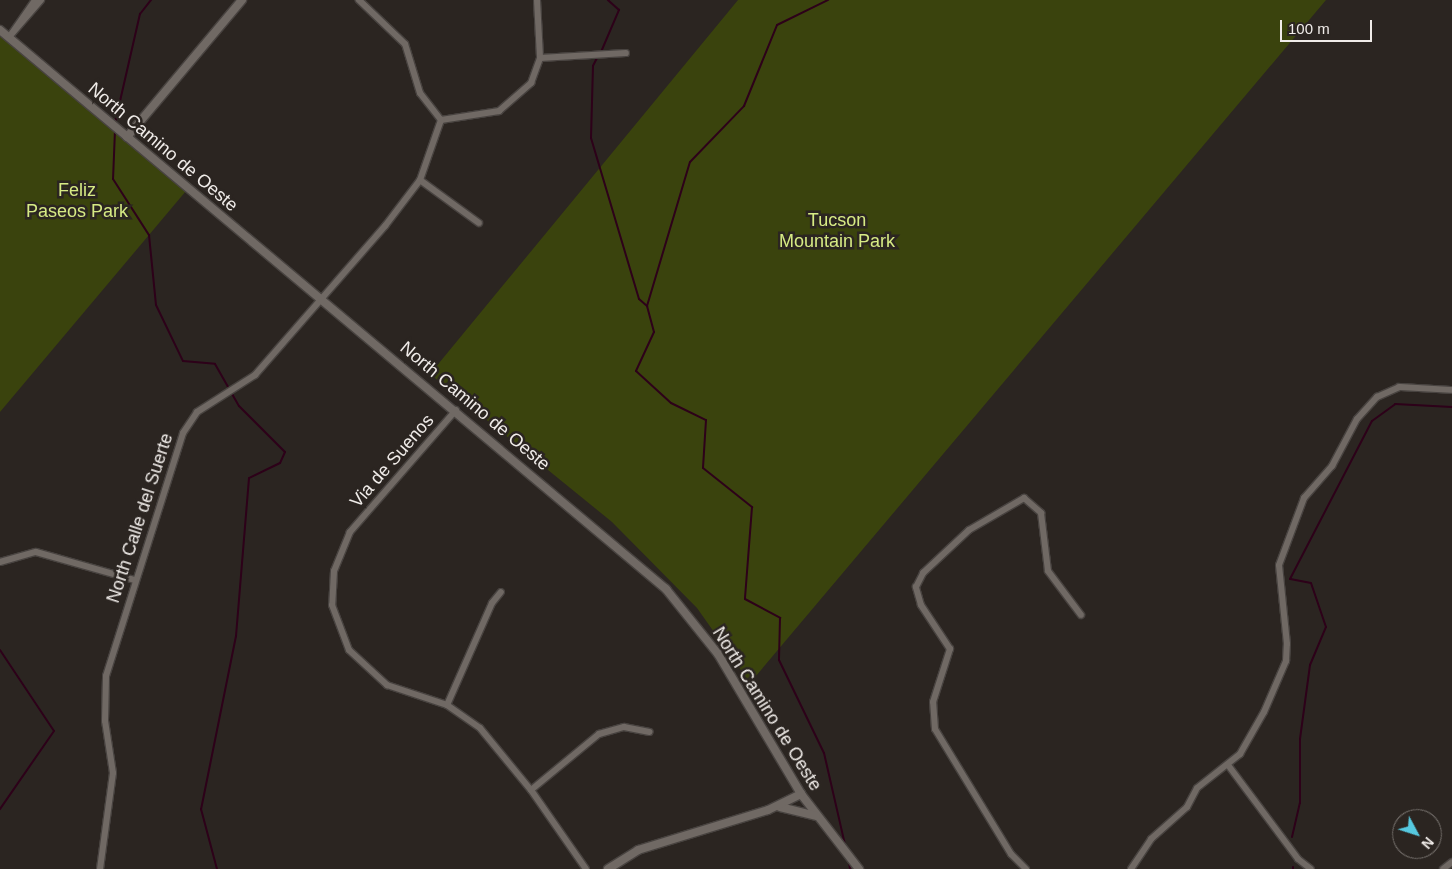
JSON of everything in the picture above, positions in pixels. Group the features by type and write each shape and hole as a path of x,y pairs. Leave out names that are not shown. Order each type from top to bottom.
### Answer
{"street":[{"path":"9,37 35,0"},
{"path":"9,37 41,0"},
{"path":"126,137 242,0"},
{"path":"359,0 405,44 420,93 441,120 499,111 531,83 540,58 537,0"},
{"name":"North Camino de Oeste","path":"0,30 126,137 323,296 666,589 718,654 801,794 859,869"},
{"path":"540,58 626,54"},
{"name":"North Calle del Suerte","path":"100,869 113,773 105,721 106,676 134,580 183,433 197,412 227,391 255,375 420,180 441,120"},
{"path":"420,180 479,222"},
{"path":"1131,869 1151,839 1187,807 1197,788 1228,765 1254,732 1286,661 1279,565 1304,498 1332,466 1357,419 1377,397 1399,387 1452,390"},
{"name":"Via de Suenos","path":"456,410 350,532 334,571 332,605 349,650 387,685 447,705 480,728 531,790 586,869"},
{"path":"1026,869 1011,854 935,729 933,702 950,649 921,605 916,587 923,573 969,530 1024,498 1041,513 1043,559 1054,584 1081,615"},
{"path":"0,562 36,552 134,580"},
{"path":"447,705 492,603 501,592"},
{"path":"531,790 599,734 624,727 650,732"},
{"path":"1228,765 1298,859 1311,869"},
{"path":"608,869 638,850 776,807 801,794"},
{"path":"776,807 790,806 820,818"},
{"path":"1443,869 1452,862"}],"green space":[{"name":"Tucson Mountain Park","path":"738,0 1326,0 750,683 697,608 612,522 430,374"},
{"name":"Feliz Paseos Park","path":"0,36 186,191 0,412"}],"waterway":[{"path":"115,123 140,14 151,0"},
{"path":"601,52 619,10 608,0"},
{"path":"647,306 690,162 744,106 777,25 828,0"},
{"path":"598,56 593,66 591,138 639,299 647,306 654,332 636,371 671,403 706,420 703,468 752,507 745,599 780,618 779,660 824,753 845,845"},
{"path":"115,130 113,179 149,235 156,305 183,361 215,364 239,406 285,452 280,463 249,478 236,636 201,809 217,869"},
{"path":"1292,837 1300,803 1300,739 1310,665 1326,627 1311,583 1290,579 1372,421 1395,404 1452,407"},
{"path":"0,650 54,731 0,809"},
{"path":"849,862 850,869"}]}
